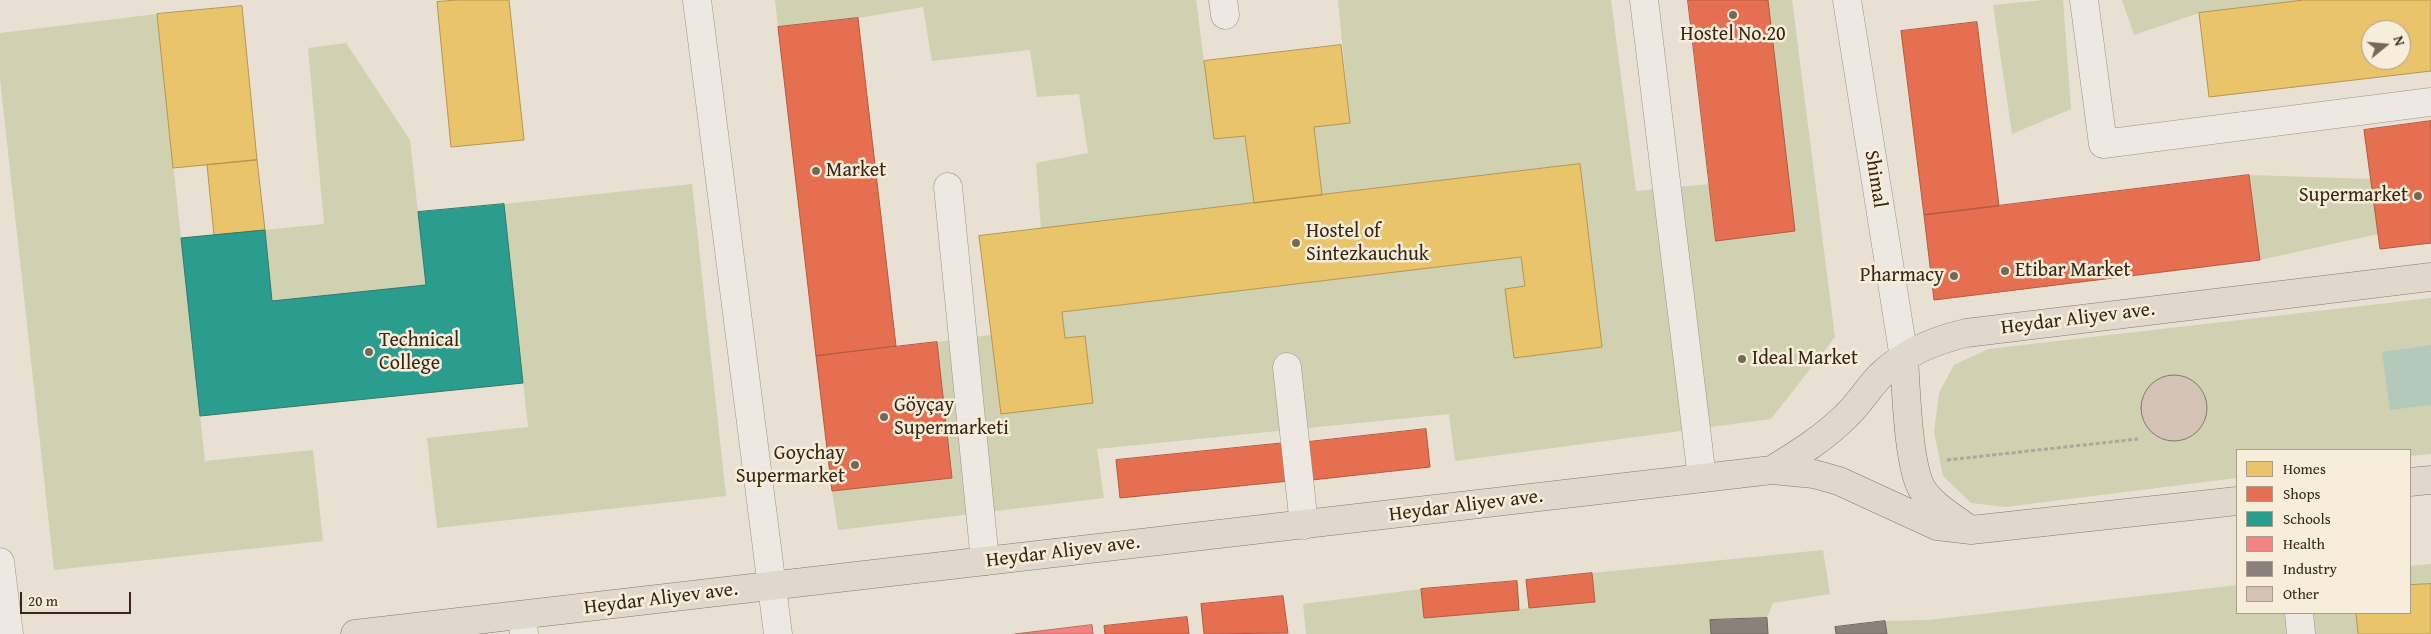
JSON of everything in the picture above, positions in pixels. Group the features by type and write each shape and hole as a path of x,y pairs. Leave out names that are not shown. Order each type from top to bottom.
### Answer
{"main road":[{"name":"Heydar Aliyev ave.","path":"1772,470 1813,444 1847,416 1882,375 1904,358 1943,338 1966,333 2431,277"},
{"path":"1904,358 1914,464 1922,488 1937,506 1971,530"},
{"name":"Heydar Aliyev ave.","path":"355,634 523,624 772,586 1772,470 1814,474 1839,481 1937,526 1971,530 2236,501"},
{"path":"2411,482 2431,480"}],"street":[{"path":"697,0 778,634"},
{"path":"1644,0 1702,478"},
{"name":"Shimal","path":"1848,0 1904,358"},
{"path":"2084,0 2103,144 2431,102"},
{"path":"948,187 985,561"},
{"path":"1287,367 1304,525"},
{"path":"0,562 9,634"},
{"path":"2299,614 2301,634"}],"path":[{"path":"1914,464 2138,438"}],"shaded area":[{"path":"775,0 1196,0 1214,139 1245,136 1254,203 1041,229 1036,163 1088,153 1079,94 1037,97 1030,50 932,61 923,7 858,18 778,27"},
{"path":"1338,0 1611,0 1636,191 1710,184 1716,241 1795,231 1768,0 1792,0 1835,337 1771,419 1455,461 1449,414 1097,449 1104,498 838,530 832,491 952,478 937,342 991,335 1001,413 1093,402 1085,336 1065,338 1062,312 1521,257 1525,286 1506,289 1514,357 1602,347 1580,164 1322,195 1314,127 1350,122"},
{"path":"2063,0 2071,109 2012,134 1993,5"},
{"path":"2122,0 2304,0 2199,13 2134,35"},
{"path":"157,14 205,461 313,450 323,541 54,570 0,79 0,33"},
{"path":"346,43 410,140 426,285 272,301 265,230 324,224 308,48"},
{"path":"2249,175 2371,179 2378,234 2260,260"},
{"path":"692,184 726,496 437,528 427,438 528,427 504,204"},
{"path":"2431,298 2431,454 2411,456 2411,449 2236,449 2236,478 2005,507 1971,503 1943,476 1934,432 1939,393 1954,365 1988,349"},
{"path":"2431,345 2431,405 2390,410 2382,352"},
{"path":"1823,550 1830,594 1773,603 1767,618 1711,620 1711,634 1306,634 1303,604 1421,589 1425,618 1595,602 1592,573"},
{"path":"2431,564 2431,634 1887,634 1885,621 1928,620 2236,585 2236,614 2411,614 2411,566"}],"building: Homes":[{"path":"509,0 524,140 451,147 437,2"},
{"path":"2304,0 2431,0 2431,71 2209,97 2199,13"},
{"path":"242,6 257,160 173,168 157,14"},
{"path":"1341,45 1350,123 1314,127 1322,195 1254,203 1245,136 1214,139 1204,61"},
{"path":"257,160 265,230 214,235 207,165"},
{"path":"1580,164 1602,347 1514,358 1505,289 1525,286 1521,257 1062,312 1065,338 1085,336 1093,403 1001,414 979,236"},
{"path":"2431,584 2431,634 2358,634 2356,614 2411,614 2411,585"}],"building: Shops":[{"path":"1688,0 1768,0 1795,231 1716,241"},
{"path":"858,18 896,346 816,356 778,27"},
{"path":"1977,22 1999,206 1924,215 1901,31"},
{"path":"2431,121 2431,243 2380,249 2364,130"},
{"path":"2249,175 2260,260 1934,300 1924,215"},
{"name":"Göyçay Supermarketi","path":"937,342 952,478 832,491 816,356"},
{"path":"1426,429 1430,467 1312,480 1308,442"},
{"path":"1285,443 1289,481 1120,498 1116,460"},
{"path":"1592,573 1595,602 1529,608 1526,580"},
{"path":"1517,581 1519,610 1424,618 1421,589"},
{"path":"1283,596 1288,633 1204,634 1201,604"},
{"path":"1187,617 1189,634 1105,634 1104,626"}],"building: Schools":[{"path":"504,204 523,383 200,416 181,238 265,230 272,301 426,285 418,212"}],"building: Health":[{"path":"1092,625 1093,634 1015,634"}],"building: Industry":[{"path":"1767,618 1768,634 1711,634 1710,620"},
{"path":"1885,621 1887,634 1836,634 1835,627"}],"building: Other":[{"path":"2174,375 2187,378 2197,385 2204,395 2207,408 2204,421 2197,431 2187,438 2174,441 2161,438 2151,431 2144,421 2141,408 2144,395 2151,385 2161,378"}],"place":[{"name":"Hostel No.20","path":"1733,15"},
{"name":"Market","path":"816,171"},
{"name":"Supermarket","path":"2418,196"},
{"name":"Hostel of Sintezkauchuk","path":"1296,243"},
{"name":"Etibar Market","path":"2005,271"},
{"name":"Pharmacy","path":"1954,276"},
{"name":"Technical College","path":"369,352"},
{"name":"Ideal Market","path":"1742,359"},
{"name":"Göyçay Supermarketi","path":"884,417"},
{"name":"Goychay Supermarket","path":"855,465"}]}
